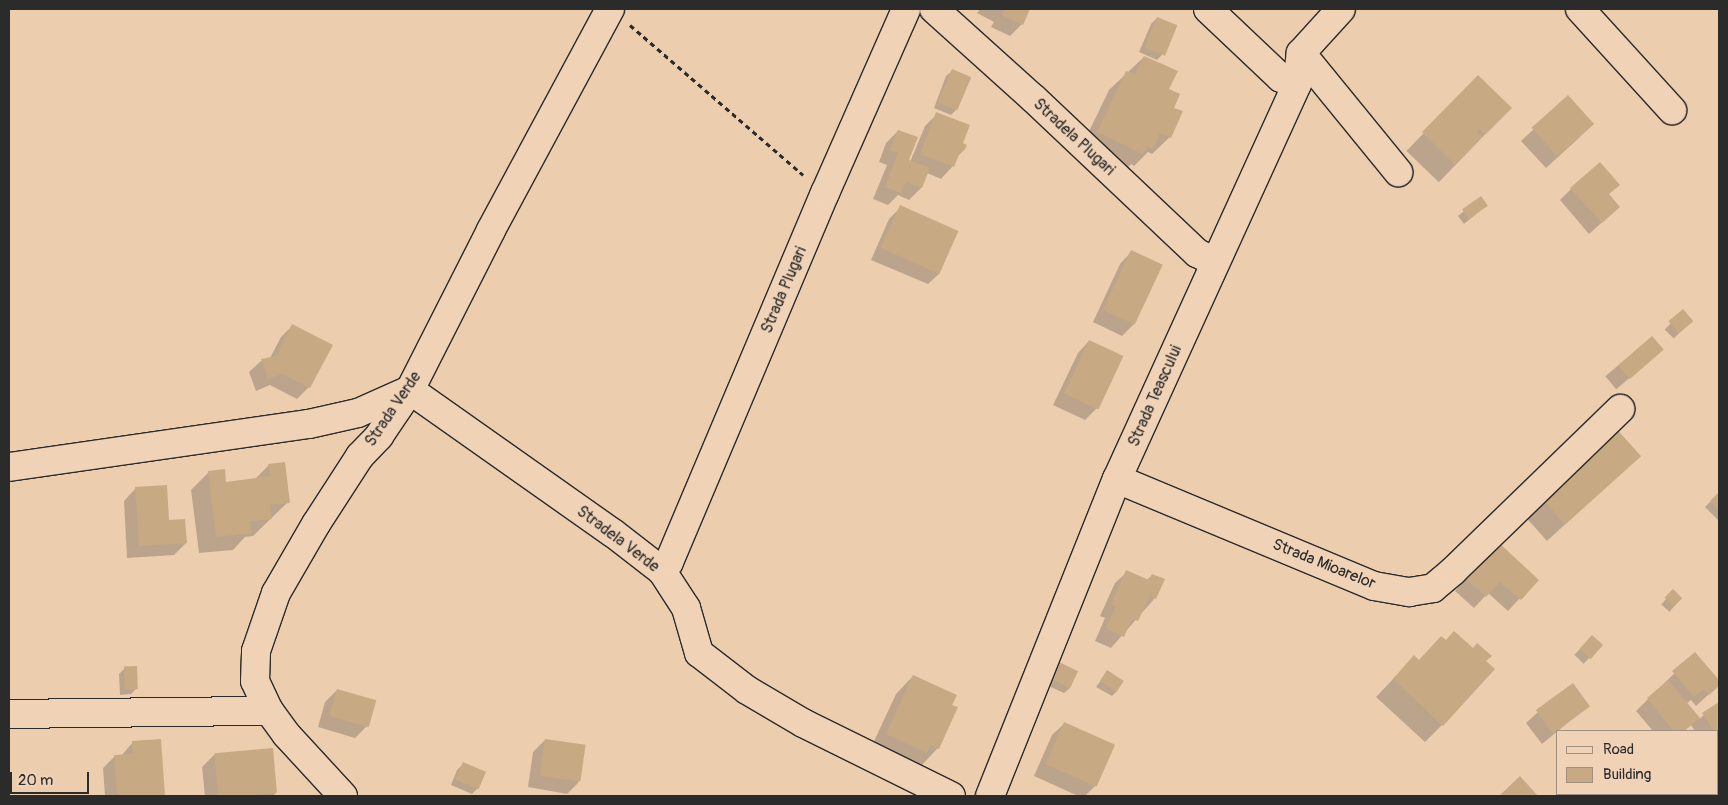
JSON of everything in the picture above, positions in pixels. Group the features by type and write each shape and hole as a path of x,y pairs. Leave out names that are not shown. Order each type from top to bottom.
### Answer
{"street":[{"name":"Strada Plugari","path":"662,570 669,562 825,193 906,9"},
{"name":"Stradela Plugari","path":"934,9 1033,98 1197,253 1215,262"},
{"path":"1208,9 1281,78 1297,84"},
{"name":"Strada Teascului","path":"990,796 1118,479 1297,84 1301,53 1319,9"},
{"path":"1341,9 1301,53 1398,172"},
{"path":"1580,9 1672,110"},
{"name":"Strada Verde","path":"343,796 286,734 269,711 255,681 256,651 276,594 316,524 360,456 379,436 410,390 491,230 618,15"},
{"path":"9,466 309,424 358,413 410,390"},
{"name":"Stradela Verde","path":"410,390 613,532 662,570 686,608 699,653 747,690 803,723 951,796"},
{"name":"Strada Mioarelor","path":"1118,479 1374,586 1409,592 1433,588 1454,571 1620,410"},
{"path":"9,714 269,711"}],"path":[{"path":"618,15 825,193"}],"building":[{"path":"1005,9 1030,9 1023,25 1002,15"},
{"path":"1157,17 1177,25 1165,56 1145,48"},
{"path":"1144,56 1178,71 1169,89 1180,94 1174,108 1183,111 1171,138 1160,133 1153,149 1147,146 1143,154 1097,132 1126,71 1135,74"},
{"path":"952,69 971,77 957,110 938,102"},
{"path":"1478,75 1512,108 1485,135 1480,129 1477,132 1482,137 1455,165 1422,132"},
{"path":"1568,95 1594,124 1558,157 1532,128"},
{"path":"936,112 970,125 963,143 967,145 964,151 961,150 954,167 920,154"},
{"path":"898,130 918,137 909,160 930,168 922,188 906,182 901,193 885,187 898,153 890,150"},
{"path":"1600,162 1620,185 1609,194 1620,207 1602,223 1570,188"},
{"path":"1481,196 1488,206 1469,219 1462,209"},
{"path":"900,205 958,231 939,274 881,248"},
{"path":"1131,250 1163,265 1135,325 1103,310"},
{"path":"1683,309 1693,321 1679,333 1668,321"},
{"path":"292,324 333,345 310,388 282,374 268,379 261,359 276,356"},
{"path":"1652,336 1664,350 1630,379 1618,366"},
{"path":"1089,340 1123,356 1099,410 1064,393"},
{"path":"1613,425 1641,456 1565,524 1537,493"},
{"path":"285,462 290,503 270,505 272,519 250,521 252,533 216,537 208,471 225,469 226,482 270,476 268,464"},
{"path":"167,485 169,520 185,519 187,543 139,546 135,487"},
{"path":"1719,492 1719,510 1710,501"},
{"path":"1498,542 1539,580 1521,600 1500,582 1486,597 1466,578"},
{"path":"1126,570 1149,580 1152,574 1165,579 1156,599 1150,596 1138,621 1132,619 1124,637 1106,628 1116,606 1111,604"},
{"path":"1673,589 1682,598 1674,607 1665,597"},
{"path":"1454,631 1473,648 1477,643 1492,656 1486,661 1495,669 1443,726 1393,679 1414,655 1419,660 1441,636 1446,640"},
{"path":"1592,635 1603,645 1590,659 1579,649"},
{"path":"1695,652 1719,680 1719,686 1709,695 1703,689 1694,697 1672,671"},
{"path":"1053,659 1078,671 1070,688 1045,676"},
{"path":"124,666 137,666 138,689 125,689"},
{"path":"1107,670 1124,681 1117,692 1100,681"},
{"path":"913,675 957,695 952,705 958,707 939,749 930,745 927,753 886,734"},
{"path":"1668,680 1700,718 1685,730 1673,730 1647,698"},
{"path":"1573,683 1590,706 1553,733 1536,710"},
{"path":"337,689 376,700 369,727 329,716"},
{"path":"1719,702 1719,739 1718,730 1713,730 1702,713"},
{"path":"1064,722 1115,745 1096,787 1045,764"},
{"path":"161,739 165,796 117,796 114,755 133,754 132,741"},
{"path":"545,739 586,745 580,781 540,776"},
{"path":"273,748 277,793 218,796 214,753"},
{"path":"463,762 486,772 479,789 456,779"},
{"path":"1520,776 1538,796 1499,796"}]}
